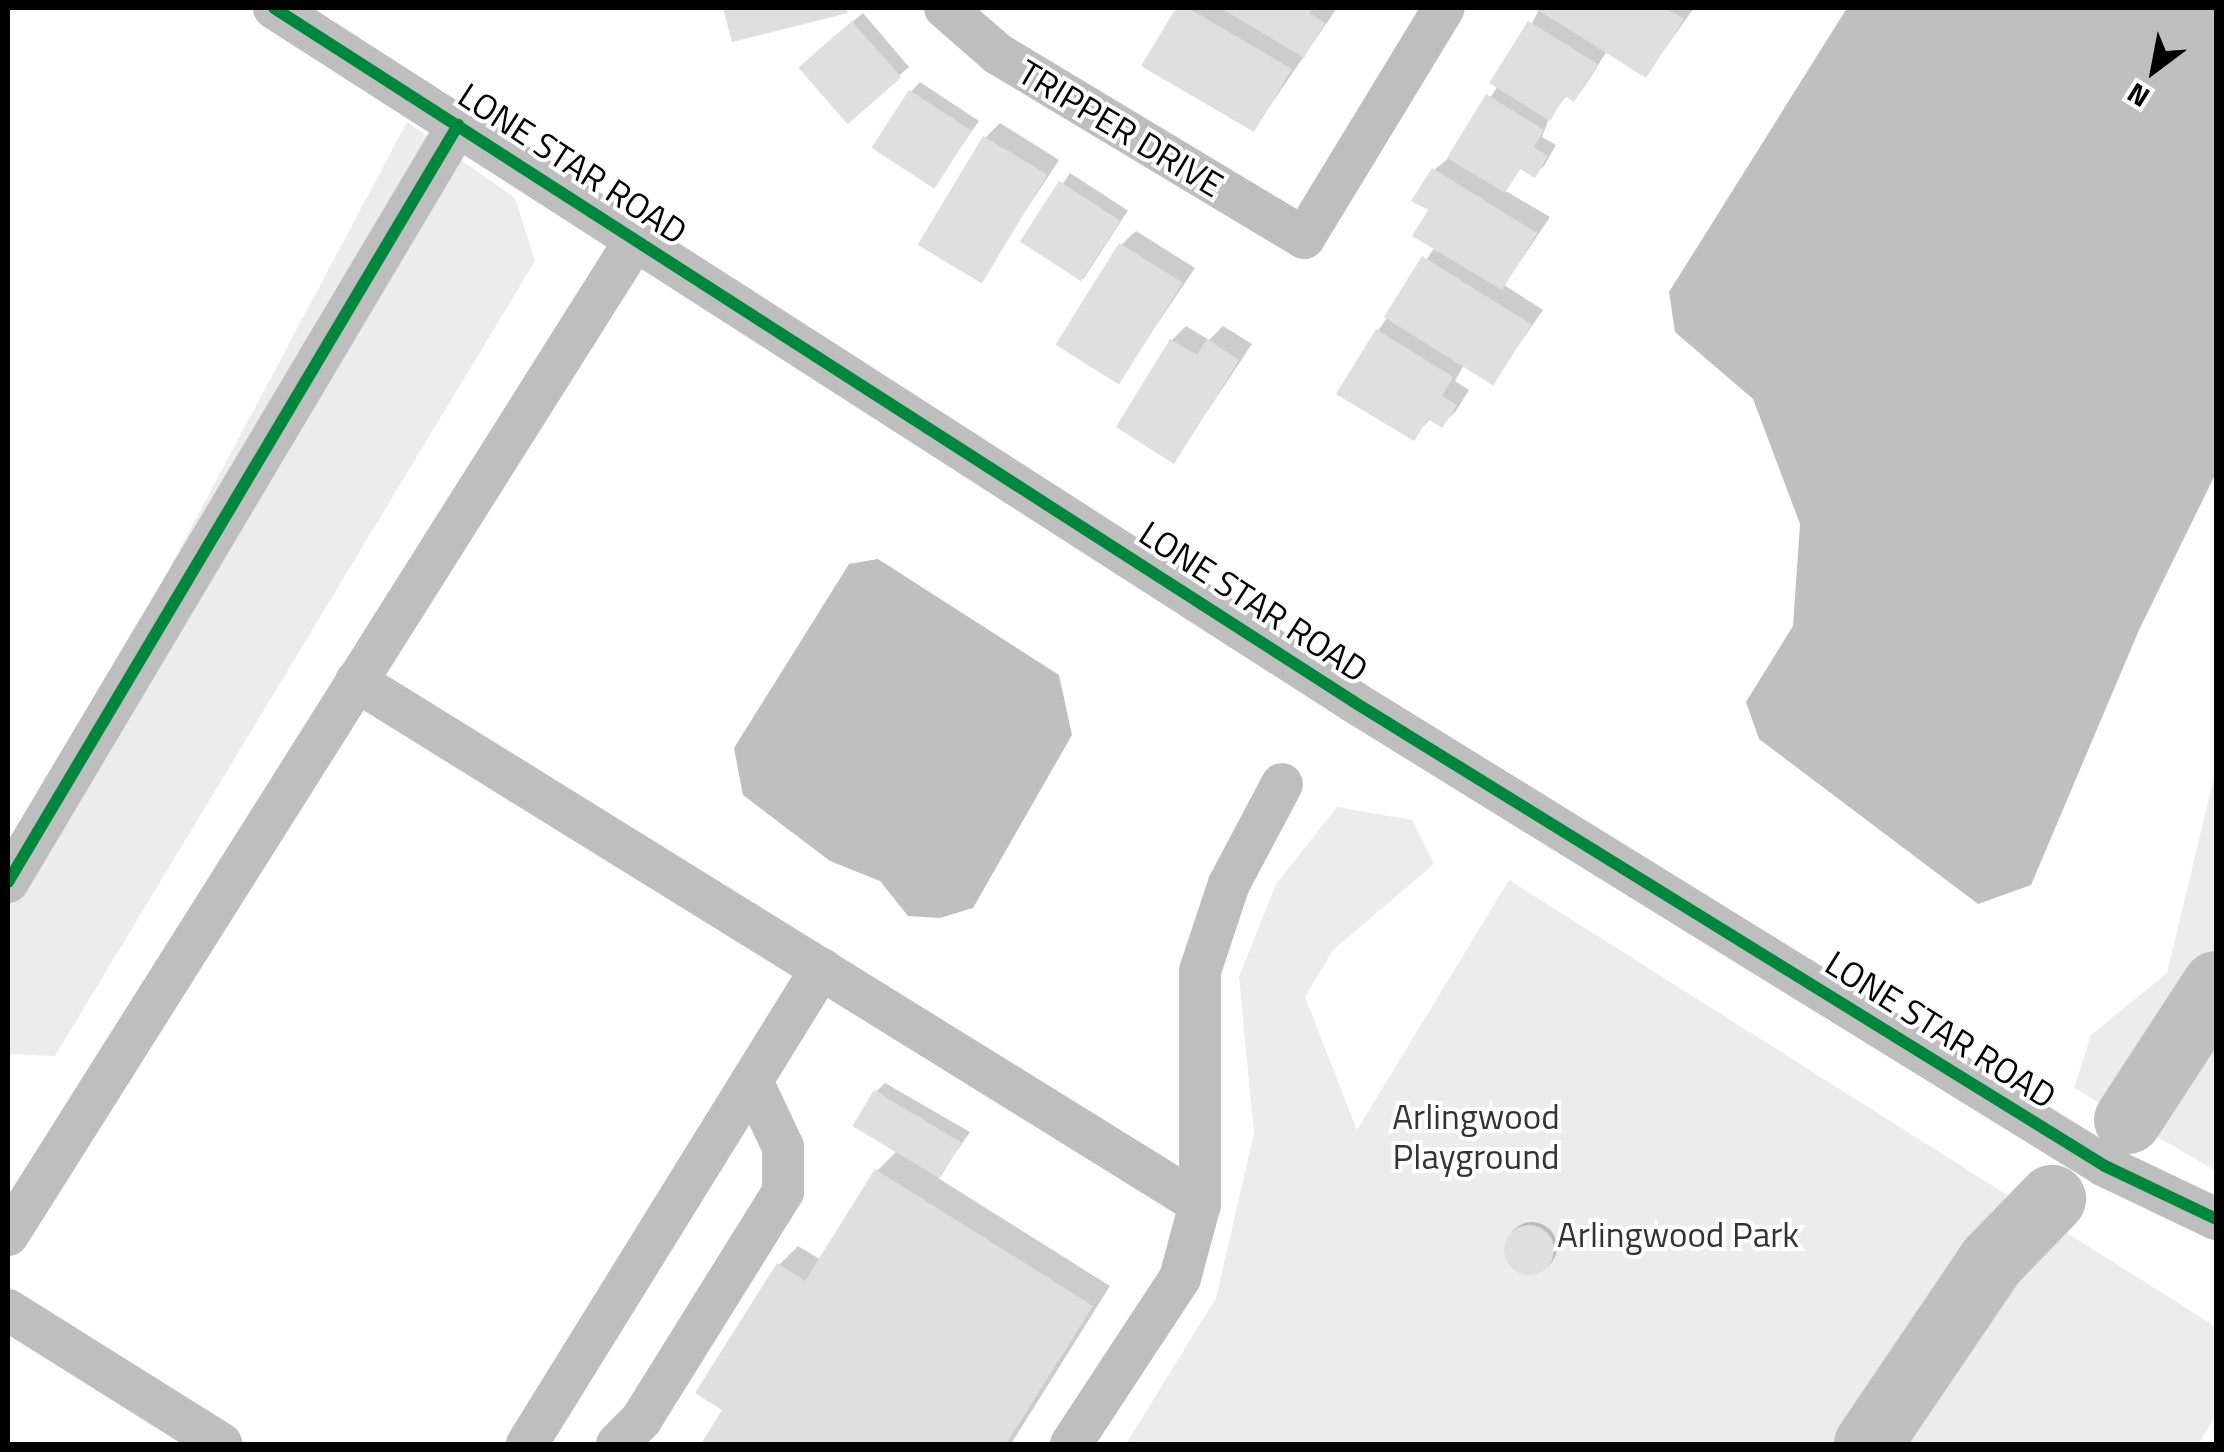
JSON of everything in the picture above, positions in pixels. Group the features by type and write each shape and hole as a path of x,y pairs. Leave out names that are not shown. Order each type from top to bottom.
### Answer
{"street":[{"name":"TRIPPER DRIVE","path":"945,8 998,54 1304,238 1444,8"},
{"name":"LONE STAR ROAD","path":"297,13 458,124 1371,712 2105,1166 2216,1219"},
{"path":"8,882 458,124"},
{"path":"8,1235 636,239"},
{"path":"356,682 1200,1204"},
{"path":"1070,1444 1180,1278 1200,1204 1200,972 1229,884 1282,784"},
{"path":"527,1444 821,969"},
{"path":"617,1444 641,1420 784,1192 782,1146 752,1080"},
{"path":"8,1310 222,1444"}],"green space":[{"path":"407,122 515,198 535,261 55,1056 8,1054 8,872"},
{"path":"2216,769 2216,1171 2074,1088 2091,1035 2167,973"},
{"name":"Arlingwood Park","path":"1337,807 1412,820 1434,864 1333,950 1305,997 1357,1130 1509,880 2216,1327 2216,1414 2199,1444 1126,1444 1216,1298 1254,1133 1239,977 1276,884"}],"shaded area":[{"path":"1847,8 2216,8 2216,473 2139,630 2031,885 1978,904 1759,739 1746,702 1793,626 1800,524 1753,399 1675,332 1669,292"},
{"path":"878,559 1059,675 1072,735 973,908 940,918 908,916 880,881 830,861 743,795 734,748 849,564"}],"building":[{"path":"723,8 846,8 848,13 732,42"},
{"path":"1176,8 1188,8 1292,69 1254,132 1141,66"},
{"path":"1221,8 1313,8 1309,13 1325,23 1304,58"},
{"path":"1535,8 1665,8 1684,19 1646,78"},
{"path":"852,21 901,78 848,124 798,68"},
{"path":"1528,21 1598,64 1574,102 1565,96 1550,121 1489,83"},
{"path":"909,90 972,131 934,189 871,148"},
{"path":"1486,94 1544,130 1534,147 1548,156 1535,178 1520,169 1505,193 1447,158"},
{"path":"983,136 1047,175 982,283 918,245"},
{"path":"1432,168 1537,233 1502,290 1412,236 1428,210 1411,201"},
{"path":"1059,181 1120,221 1081,281 1020,241"},
{"path":"1119,243 1183,283 1119,385 1055,345"},
{"path":"1422,256 1531,324 1493,385 1384,317"},
{"path":"1376,329 1453,377 1442,396 1457,405 1442,428 1428,419 1414,441 1336,394"},
{"path":"1170,339 1197,355 1207,339 1239,360 1174,464 1116,427"},
{"path":"874,1090 961,1143 940,1179 852,1126"},
{"path":"875,1169 1093,1306 1006,1444 701,1444 722,1410 695,1393 777,1263 805,1281"},
{"path":"1529,1225 1547,1232 1554,1250 1547,1268 1529,1275 1511,1268 1504,1250 1511,1232"}],"waterway":[{"path":"2128,1120 2216,985"},
{"path":"1868,1444 1991,1262 2052,1199"}],"cycle path":[{"path":"274,8 1354,702 2105,1166 2216,1219"},
{"path":"8,882 458,125"}],"park label":[{"name":"Arlingwood Playground","path":"1476,1136"}]}
